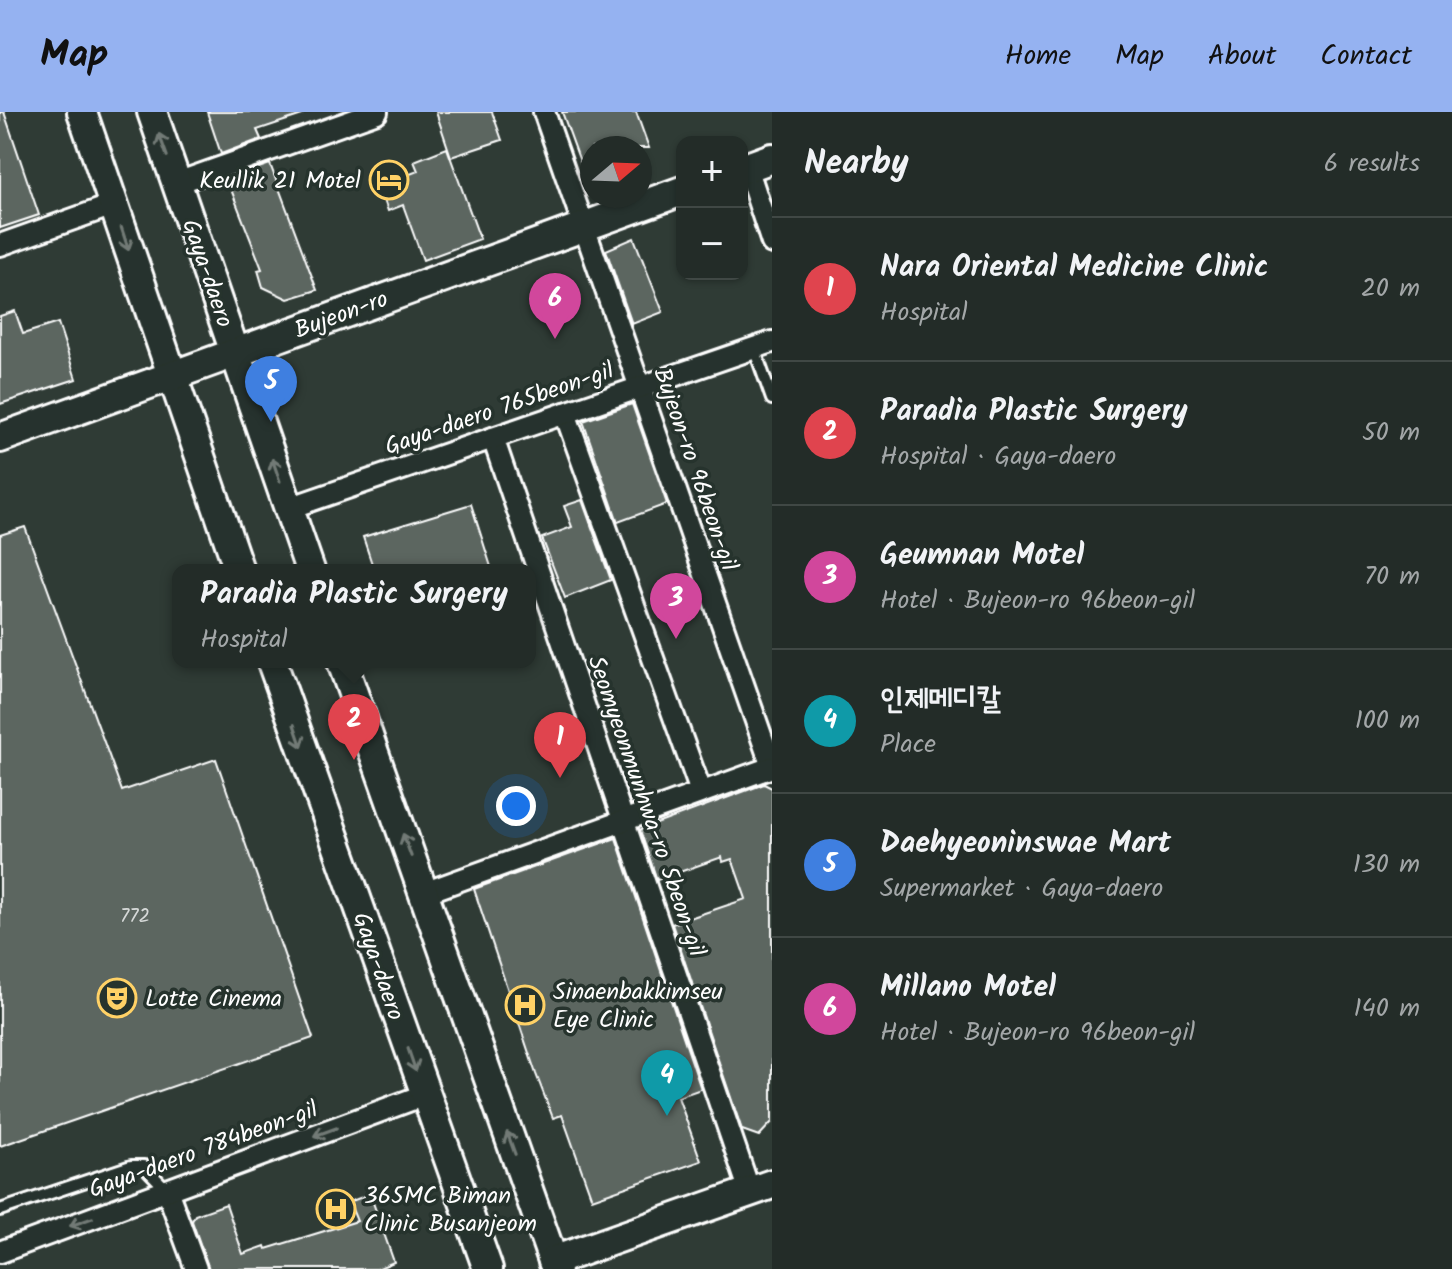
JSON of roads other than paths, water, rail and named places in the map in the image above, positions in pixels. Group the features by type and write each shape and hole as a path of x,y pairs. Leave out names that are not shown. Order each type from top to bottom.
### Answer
{"main road":[{"path":"82,112 237,564"},
{"name":"Gaya-daero","path":"152,112 308,564"},
{"name":"Bujeon-ro","path":"0,438 676,193"},
{"name":"Gaya-daero","path":"274,668 487,1269"},
{"path":"344,668 554,1265 761,1188"}],"street":[{"path":"177,183 376,112"},
{"name":"Bujeon-ro 96beon-gil","path":"424,893 772,767 765,727 640,387 544,112"},
{"path":"754,165 772,243"},
{"path":"0,245 113,205"},
{"name":"Gaya-daero 765beon-gil","path":"289,508 763,345"},
{"path":"565,413 701,792"},
{"name":"Seomyeonmunhwa-ro 5beon-gil","path":"493,438 625,819 761,1188"},
{"name":"Gaya-daero 784beon-gil","path":"0,1252 424,1095"},
{"path":"167,1190 196,1269"}],"lane":[{"path":"763,345 772,399"},
{"path":"0,1210 131,1166 144,1166 167,1190"}],"place":[{"name":"Keullik 21 Motel","path":"389,180"},
{"name":"Millano Motel","path":"555,339"},
{"name":"Daehyeoninswae Mart","path":"271,422"},
{"name":"Geumnan Motel","path":"676,639"},
{"name":"Paradia Plastic Surgery","path":"354,760"},
{"name":"Nara Oriental Medicine Clinic","path":"560,778"},
{"name":"Lotte Cinema","path":"117,998"},
{"name":"Sinaenbakkimseu Eye Clinic","path":"525,1005"},
{"name":"인제메디칼","path":"667,1116"},
{"name":"365MC Biman Clinic Busanjeom","path":"336,1209"}]}
